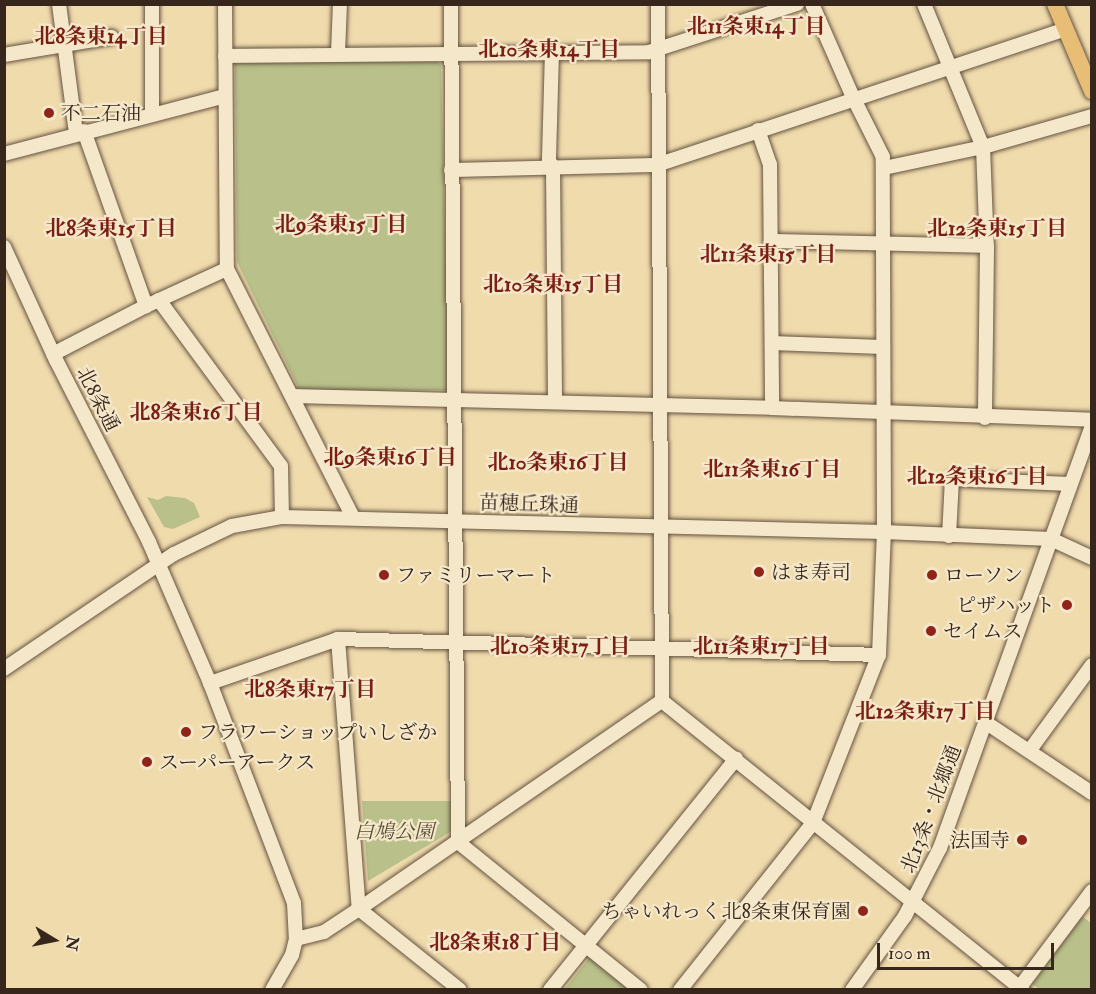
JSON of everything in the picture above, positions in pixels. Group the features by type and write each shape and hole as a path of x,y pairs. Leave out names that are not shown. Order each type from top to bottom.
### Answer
{"main road":[{"path":"1055,4 1092,91"}],"street":[{"path":"58,4 80,132 153,303 281,466 282,517"},
{"path":"152,4 152,114"},
{"path":"225,4 227,269 353,517"},
{"path":"338,53 340,4"},
{"path":"451,4 458,842"},
{"path":"658,4 657,165 662,701"},
{"path":"225,56 338,53 649,52 797,4"},
{"path":"680,990 813,823 879,655 884,532 883,157 854,100 812,4"},
{"path":"924,4 983,147 987,246 985,418"},
{"path":"451,170 657,165 1065,29"},
{"path":"4,55 112,37"},
{"path":"552,51 549,161 553,167 555,401"},
{"path":"4,153 225,96"},
{"path":"884,168 983,147 1092,116"},
{"path":"758,130 770,164 772,408"},
{"path":"771,241 987,246"},
{"name":"北8条通","path":"4,247 53,354 149,542 210,683 294,903 296,939"},
{"path":"53,354 153,303 227,269"},
{"path":"772,343 882,347"},
{"path":"292,396 555,401 1092,420"},
{"name":"北13条・北郷通","path":"852,990 914,903 940,848 1092,426"},
{"path":"949,536 952,479 1070,484"},
{"name":"苗穂丘珠通","path":"4,669 158,567 174,554 231,526 282,517 884,532 1051,539 1092,558"},
{"path":"210,683 338,639 879,655"},
{"path":"338,639 359,909 460,990"},
{"path":"1030,750 1085,684 1092,665"},
{"path":"280,987 296,939 324,932 662,701"},
{"path":"662,701 1022,988 1092,891"},
{"path":"985,722 1092,792"},
{"path":"550,990 736,759"},
{"path":"458,842 641,990"},
{"path":"1080,907 1092,916"}],"green space":[{"path":"436,60 441,65 449,390 300,391 237,262 235,63"},
{"path":"166,496 185,498 194,503 200,517 173,529 164,527 147,497 158,500"},
{"name":"白鳩公園","path":"362,801 452,801 452,831 368,881"},
{"path":"1082,916 1091,923 1091,989 1039,989 1032,984"},
{"path":"590,957 631,990 564,990"}],"place":[{"name":"不二石油","path":"49,113"},
{"name":"はま寿司","path":"759,572"},
{"name":"ファミリーマート","path":"384,575"},
{"name":"ローソン","path":"932,575"},
{"name":"ピザハット","path":"1067,605"},
{"name":"セイムス","path":"931,631"},
{"name":"フラワーショップいしざか","path":"186,732"},
{"name":"スーパーアークス","path":"147,762"},
{"name":"法国寺","path":"1022,840"},
{"name":"ちゃいれっく北8条東保育園","path":"863,911"}],"district":[{"name":"北11条東14丁目","path":"756,27"},
{"name":"北8条東14丁目","path":"101,37"},
{"name":"北10条東14丁目","path":"549,50"},
{"name":"北9条東15丁目","path":"341,225"},
{"name":"北8条東15丁目","path":"111,229"},
{"name":"北12条東15丁目","path":"997,229"},
{"name":"北11条東15丁目","path":"768,255"},
{"name":"北10条東15丁目","path":"553,285"},
{"name":"北8条東16丁目","path":"196,413"},
{"name":"北9条東16丁目","path":"390,458"},
{"name":"北10条東16丁目","path":"558,463"},
{"name":"北11条東16丁目","path":"772,470"},
{"name":"北12条東16丁目","path":"977,477"},
{"name":"北10条東17丁目","path":"560,647"},
{"name":"北11条東17丁目","path":"761,647"},
{"name":"北8条東17丁目","path":"310,690"},
{"name":"北12条東17丁目","path":"925,712"},
{"name":"北8条東18丁目","path":"495,943"}]}
